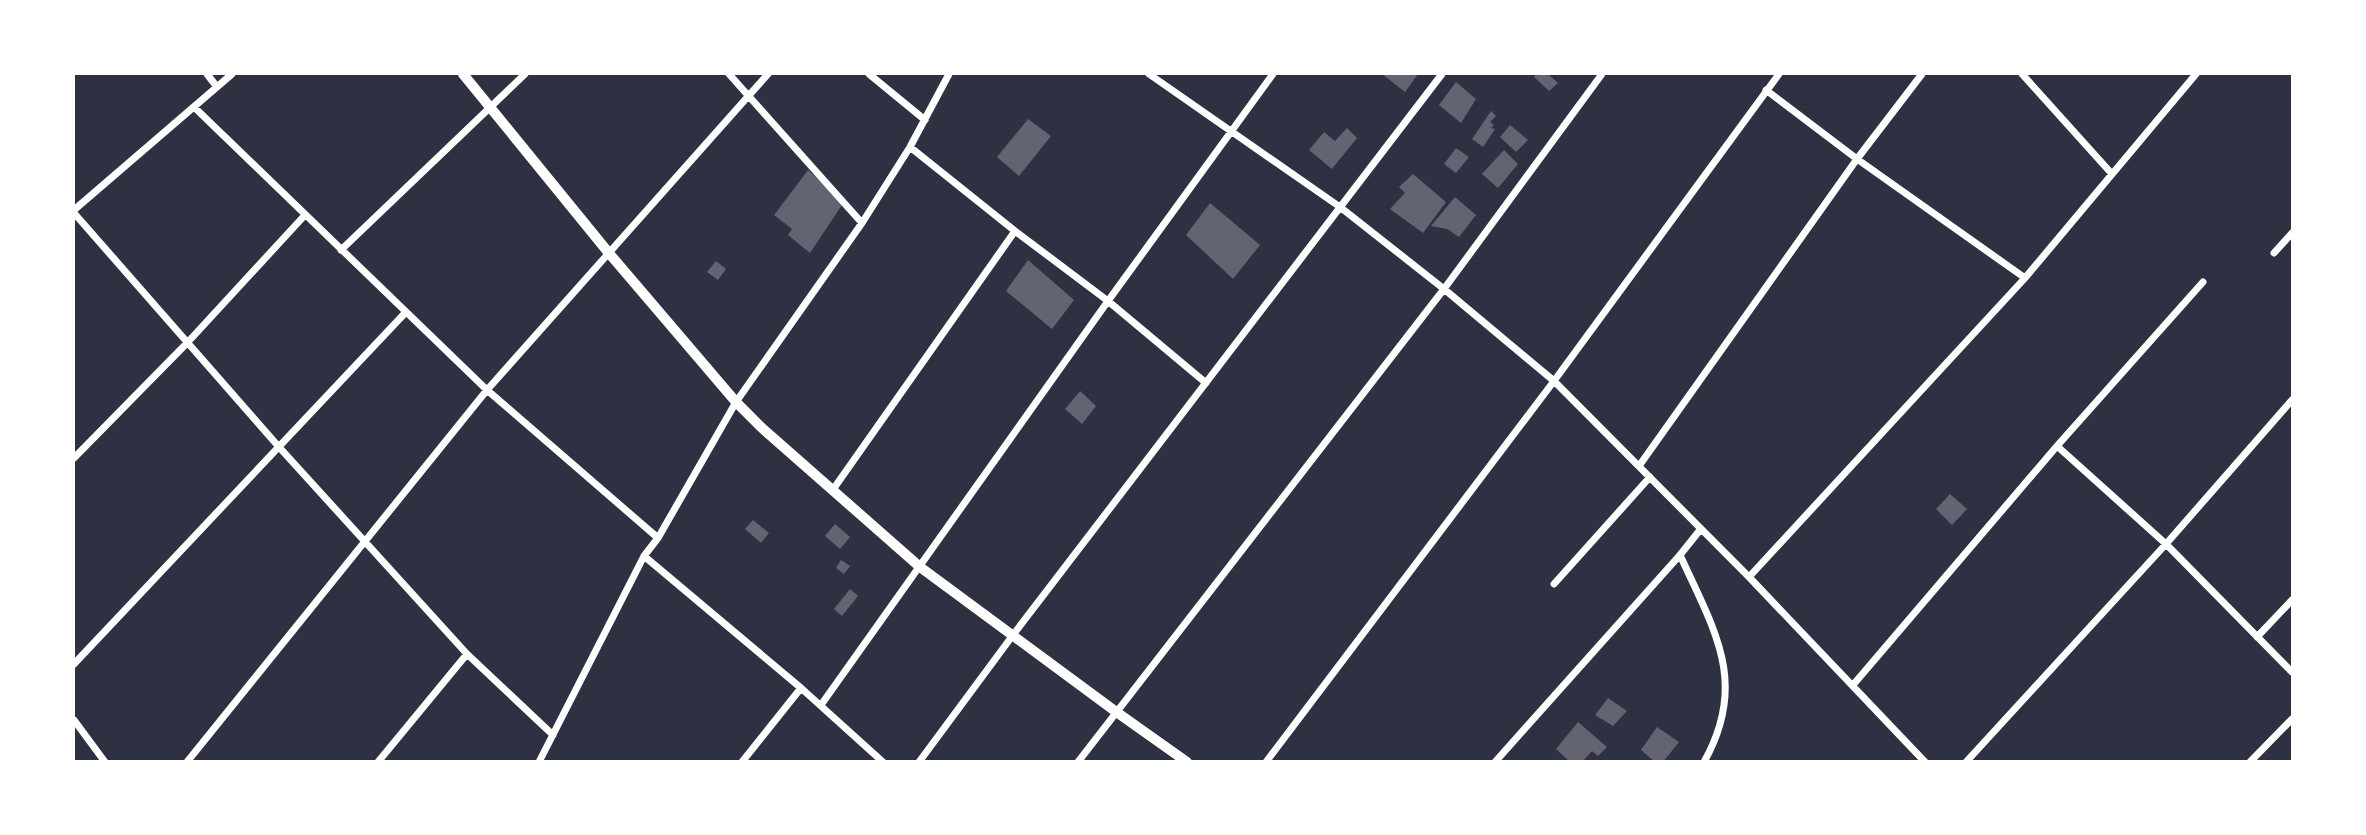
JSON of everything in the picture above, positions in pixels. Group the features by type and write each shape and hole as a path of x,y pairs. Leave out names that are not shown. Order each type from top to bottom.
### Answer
{"street":[{"path":"207,74 217,86"},
{"path":"232,74 74,211 279,447 467,654 553,735"},
{"path":"463,74 608,252 736,402 762,428 920,567 1187,761"},
{"path":"341,250 525,74"},
{"path":"729,74 862,223"},
{"path":"187,761 487,390 768,74"},
{"path":"869,74 925,120"},
{"path":"539,761 644,556 658,538 736,402 862,223 910,147 949,74"},
{"path":"1149,74 1340,207 1444,289 1554,382 1749,578 1925,761"},
{"path":"821,705 1273,74"},
{"path":"919,761 1442,74"},
{"path":"1078,761 1444,289 1602,74"},
{"path":"1266,761 1554,382 1779,74"},
{"path":"1639,466 1857,159 1922,74"},
{"path":"2022,74 2112,174"},
{"path":"1749,578 2025,278 2196,74"},
{"path":"1766,90 1857,159 2025,278"},
{"path":"194,107 487,390 658,538"},
{"path":"910,147 1108,301 1206,383"},
{"path":"74,458 188,342 305,215"},
{"path":"832,491 1015,231"},
{"path":"2274,253 2292,233"},
{"path":"1853,685 2057,446 2203,282"},
{"path":"74,664 406,312"},
{"path":"1966,761 2165,544 2292,400"},
{"path":"2057,446 2165,544 2292,672"},
{"path":"1554,584 1650,477"},
{"path":"1495,761 1700,530"},
{"path":"1680,555 1720,646 1727,692 1716,741 1704,761"},
{"path":"644,556 821,705 879,760"},
{"path":"2258,637 2292,600"},
{"path":"378,761 467,654"},
{"path":"742,761 801,688"},
{"path":"2250,761 2292,719"},
{"path":"74,720 105,761"}],"building":[{"path":"1382,74 1418,74 1405,92"},
{"path":"1536,74 1548,74 1558,83 1549,91 1534,77"},
{"path":"1456,82 1476,99 1461,123 1439,105"},
{"path":"1491,111 1496,116 1490,122 1494,125 1491,128 1495,129 1483,147 1472,139"},
{"path":"1028,119 1051,136 1019,176 997,157"},
{"path":"1510,125 1528,140 1516,152 1500,137"},
{"path":"1347,128 1357,138 1332,169 1309,150 1324,132 1335,141"},
{"path":"1456,148 1469,157 1456,173 1444,164"},
{"path":"1504,150 1518,164 1498,188 1482,174"},
{"path":"808,170 844,202 810,253 788,235 792,229 774,215"},
{"path":"1413,174 1446,202 1423,233 1390,209 1405,193 1399,187"},
{"path":"1455,197 1476,215 1459,237 1447,229 1431,226"},
{"path":"1210,203 1260,245 1233,279 1186,235"},
{"path":"1028,260 1074,300 1052,329 1006,291"},
{"path":"716,261 726,269 718,280 707,272"},
{"path":"1080,391 1096,406 1082,424 1065,409"},
{"path":"1950,494 1967,509 1952,525 1936,509"},
{"path":"753,520 769,533 761,543 745,529"},
{"path":"835,524 850,537 840,549 825,536"},
{"path":"841,560 850,566 844,574 836,568"},
{"path":"850,589 858,596 842,616 834,609"},
{"path":"1608,698 1627,711 1613,726 1595,715"},
{"path":"1578,722 1607,747 1598,756 1592,751 1582,762 1570,762 1556,749"},
{"path":"1657,727 1679,742 1663,762 1655,762 1641,750"}]}
